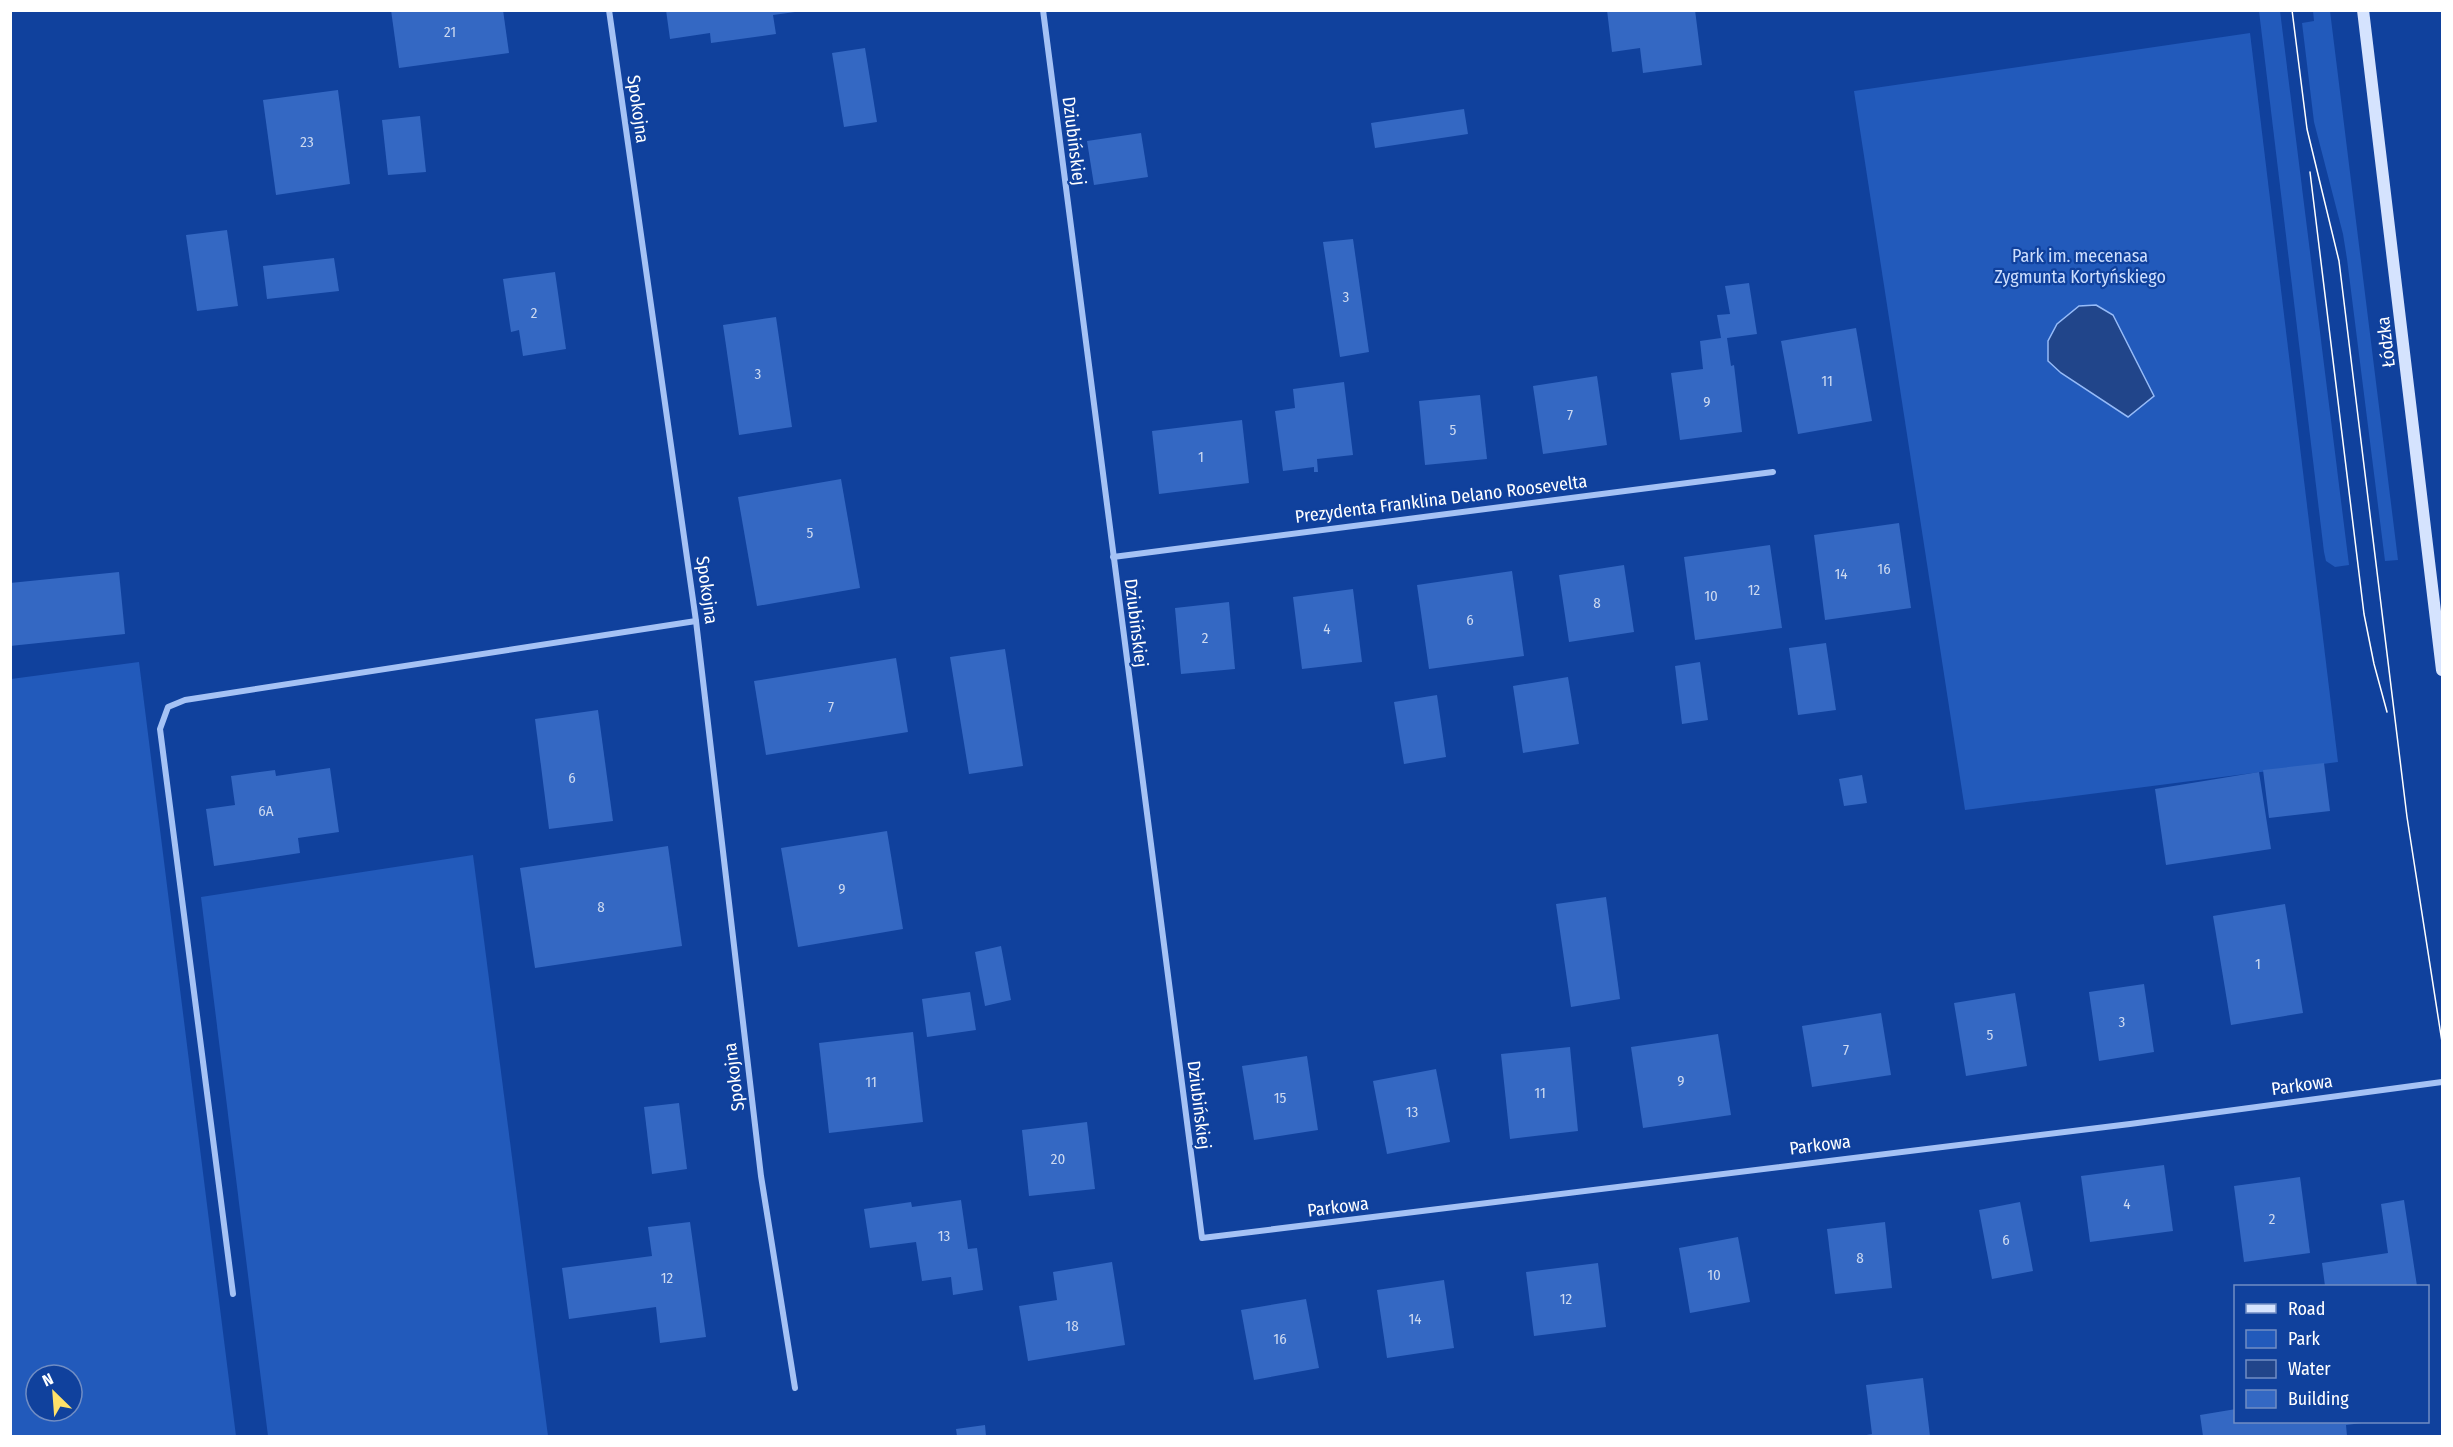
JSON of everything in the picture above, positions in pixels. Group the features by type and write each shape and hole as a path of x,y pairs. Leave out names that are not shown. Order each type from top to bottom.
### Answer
{"main road":[{"name":"Łódzka","path":"2363,10 2442,670"}],"street":[{"name":"Spokojna","path":"609,10 696,621 761,1176 795,1388"},
{"name":"Dziubińskiej","path":"1042,10 1202,1238"},
{"name":"Prezydenta Franklina Delano Roosevelta","path":"1113,557 1773,472"},
{"path":"233,1294 160,729 168,707 185,700 696,621"},
{"name":"Parkowa","path":"1202,1238 2118,1125 2442,1082"}],"green space":[{"path":"2259,11 2280,11 2349,565 2335,567 2326,561 2324,552"},
{"path":"2313,11 2330,11 2398,560 2385,561 2343,234 2314,122 2302,23 2314,21"},
{"name":"Park im. mecenasa Zygmunta Kortyńskiego","path":"2250,33 2338,762 1965,810 1854,91"},
{"path":"139,662 236,1436 11,1436 11,679"},
{"path":"473,855 548,1436 268,1436 201,897"}],"water":[{"path":"2096,305 2113,315 2154,396 2128,417 2061,373 2048,361 2048,341 2057,324 2079,306"}],"building":[{"path":"391,10 503,10 509,53 399,68"},
{"path":"666,10 795,10 795,12 773,15 776,34 711,43 710,33 670,39"},
{"path":"1607,10 1695,10 1702,65 1643,73 1640,48 1612,52"},
{"path":"865,48 877,122 844,127 832,53"},
{"path":"338,90 350,184 276,195 263,100"},
{"path":"1464,109 1468,134 1375,148 1371,123"},
{"path":"420,116 426,172 388,175 382,120"},
{"path":"1141,133 1148,177 1094,185 1087,141"},
{"path":"227,230 238,306 197,311 186,235"},
{"path":"1353,239 1369,352 1340,357 1323,242"},
{"path":"334,258 339,291 267,299 263,266"},
{"path":"555,272 566,349 523,356 519,330 511,332 503,279"},
{"path":"1749,283 1757,334 1727,338 1731,366 1734,365 1742,432 1680,440 1671,373 1703,369 1700,341 1721,338 1717,315 1730,314 1725,286"},
{"path":"776,317 792,427 739,435 723,325"},
{"path":"1856,328 1872,421 1798,434 1781,341"},
{"path":"1597,376 1607,445 1543,454 1533,386"},
{"path":"1344,382 1353,455 1317,459 1318,472 1314,472 1314,467 1283,471 1275,411 1295,408 1293,389"},
{"path":"1480,395 1487,459 1425,465 1419,401"},
{"path":"1242,420 1249,483 1159,494 1152,431"},
{"path":"841,479 860,588 757,606 738,497"},
{"path":"1899,523 1911,608 1825,620 1814,535"},
{"path":"1770,545 1782,628 1695,640 1684,557"},
{"path":"1624,565 1634,632 1569,642 1559,575"},
{"path":"1512,571 1524,656 1429,669 1417,585"},
{"path":"119,572 125,634 10,646 10,583"},
{"path":"1353,589 1362,662 1302,669 1293,597"},
{"path":"1229,602 1235,669 1181,674 1175,608"},
{"path":"1826,643 1836,710 1798,715 1789,648"},
{"path":"1005,649 1023,766 969,774 950,657"},
{"path":"896,658 908,732 766,755 754,681"},
{"path":"1700,662 1708,720 1682,724 1675,666"},
{"path":"1568,677 1579,744 1523,753 1513,686"},
{"path":"1437,695 1446,757 1404,764 1394,702"},
{"path":"598,710 613,821 549,829 535,719"},
{"path":"2324,763 2330,811 2269,818 2263,770"},
{"path":"330,768 339,832 298,838 300,853 214,866 206,809 235,805 231,776 275,770 276,776"},
{"path":"2259,772 2271,849 2166,865 2155,789"},
{"path":"1862,775 1867,803 1844,806 1839,779"},
{"path":"887,831 903,929 798,947 781,848"},
{"path":"668,846 682,946 535,968 520,868"},
{"path":"1606,897 1620,999 1571,1007 1556,904"},
{"path":"2285,904 2303,1013 2231,1025 2213,916"},
{"path":"1001,946 1011,1000 985,1006 975,952"},
{"path":"2144,984 2154,1052 2099,1061 2089,992"},
{"path":"970,992 976,1030 927,1037 922,999"},
{"path":"2015,993 2027,1066 1966,1076 1954,1003"},
{"path":"1881,1013 1891,1075 1812,1087 1802,1026"},
{"path":"913,1032 923,1122 829,1133 819,1043"},
{"path":"1718,1034 1731,1115 1643,1128 1631,1047"},
{"path":"1570,1047 1578,1131 1510,1139 1501,1054"},
{"path":"1307,1056 1318,1130 1254,1140 1242,1066"},
{"path":"1436,1069 1450,1142 1387,1154 1373,1081"},
{"path":"679,1103 687,1169 652,1174 644,1107"},
{"path":"1087,1122 1095,1189 1029,1196 1022,1130"},
{"path":"2164,1165 2173,1231 2090,1242 2081,1176"},
{"path":"2300,1177 2310,1253 2244,1262 2234,1186"},
{"path":"961,1200 968,1249 977,1248 983,1290 953,1295 951,1277 922,1281 916,1242 870,1248 864,1209 911,1202 912,1207"},
{"path":"2404,1200 2417,1285 2325,1285 2322,1263 2388,1253 2381,1204"},
{"path":"2020,1202 2033,1271 1992,1279 1979,1210"},
{"path":"690,1222 706,1337 660,1343 656,1307 569,1319 562,1268 652,1256 648,1227"},
{"path":"1885,1222 1892,1288 1835,1294 1827,1229"},
{"path":"1738,1237 1750,1302 1690,1313 1679,1248"},
{"path":"1112,1262 1125,1345 1028,1361 1019,1306 1057,1300 1053,1272"},
{"path":"1598,1263 1606,1327 1534,1336 1526,1272"},
{"path":"1444,1280 1454,1348 1387,1358 1377,1290"},
{"path":"1306,1299 1319,1368 1254,1380 1241,1310"},
{"path":"1923,1378 1930,1436 1861,1436 1872,1434 1866,1385"},
{"path":"2234,1409 2234,1423 2362,1423 2346,1425 2347,1436 2203,1436 2200,1415"},
{"path":"985,1425 986,1436 957,1436 956,1429"}],"tram line":[{"path":"2292,10 2307,129 2339,261 2407,817 2442,1042"},
{"path":"2310,172 2364,614 2387,712"}]}
